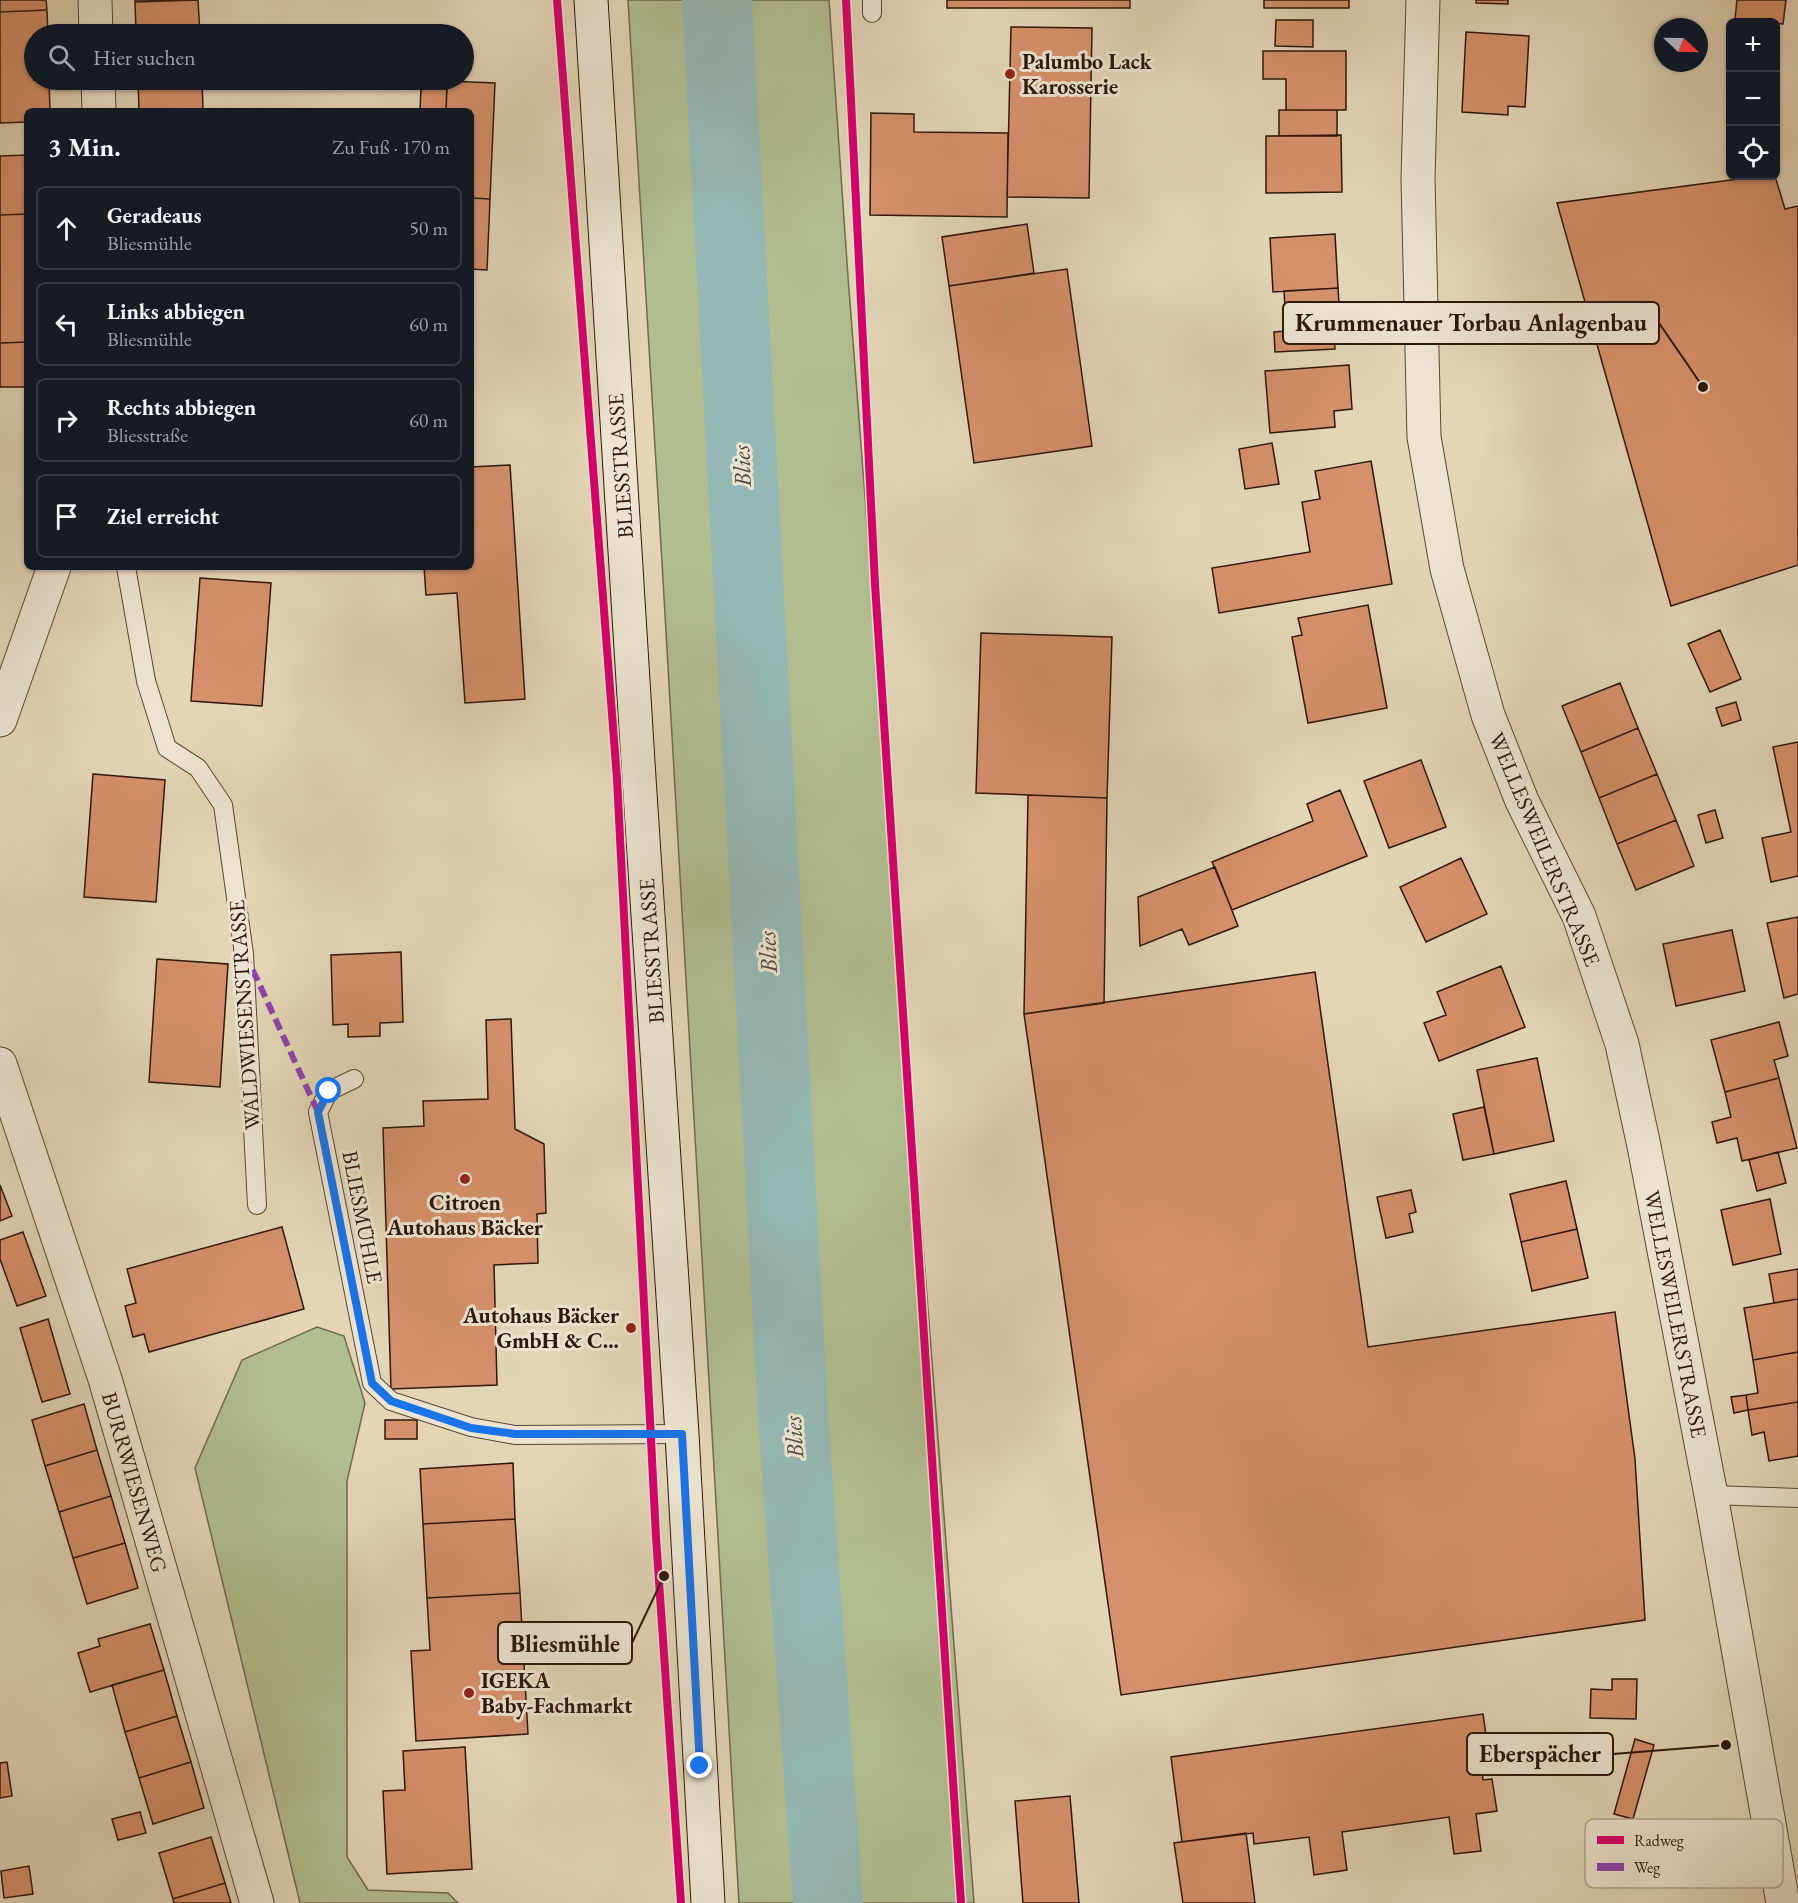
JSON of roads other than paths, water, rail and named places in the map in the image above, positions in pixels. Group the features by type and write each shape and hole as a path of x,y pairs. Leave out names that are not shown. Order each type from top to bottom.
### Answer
{"street":[{"path":"95,0 96,24"},
{"name":"BLIESSTRASSE","path":"591,0 682,1434 708,1903"},
{"name":"WELLESWEILERSTRASSE","path":"1423,0 1418,178 1424,437 1447,569 1488,715 1522,801 1579,916 1622,1044 1644,1146 1711,1495 1768,1819"},
{"path":"98,90 99,108"},
{"path":"0,720 53,570"},
{"name":"BURRWIESENWEG","path":"0,1064 105,1379 257,1903"},
{"name":"WELLESWEILERSTRASSE","path":"1780,1888 1783,1903"}],"lane":[{"name":"WALDWIESENSTRASSE","path":"127,570 146,681 167,748 198,768 223,805 244,954 257,1205"},
{"name":"BLIESMÜHLE","path":"354,1079 329,1091 318,1112 372,1383 391,1401 471,1428 515,1434 682,1434"},
{"path":"1711,1495 1798,1498"}],"waterway":[{"name":"Blies","path":"717,0 793,1416 828,1903"}],"place":[{"name":"Palumbo Lack Karosserie","path":"1010,74"},
{"name":"Krummenauer Torbau Anlagenbau","path":"1703,387"},
{"name":"Citroen Autohaus Bäcker","path":"465,1179"},
{"name":"Autohaus Bäcker GmbH & C...","path":"631,1328"},
{"name":"Bliesmühle","path":"664,1576"},
{"name":"IGEKA Baby-Fachmarkt","path":"469,1693"},
{"name":"Eberspächer","path":"1726,1745"}]}
